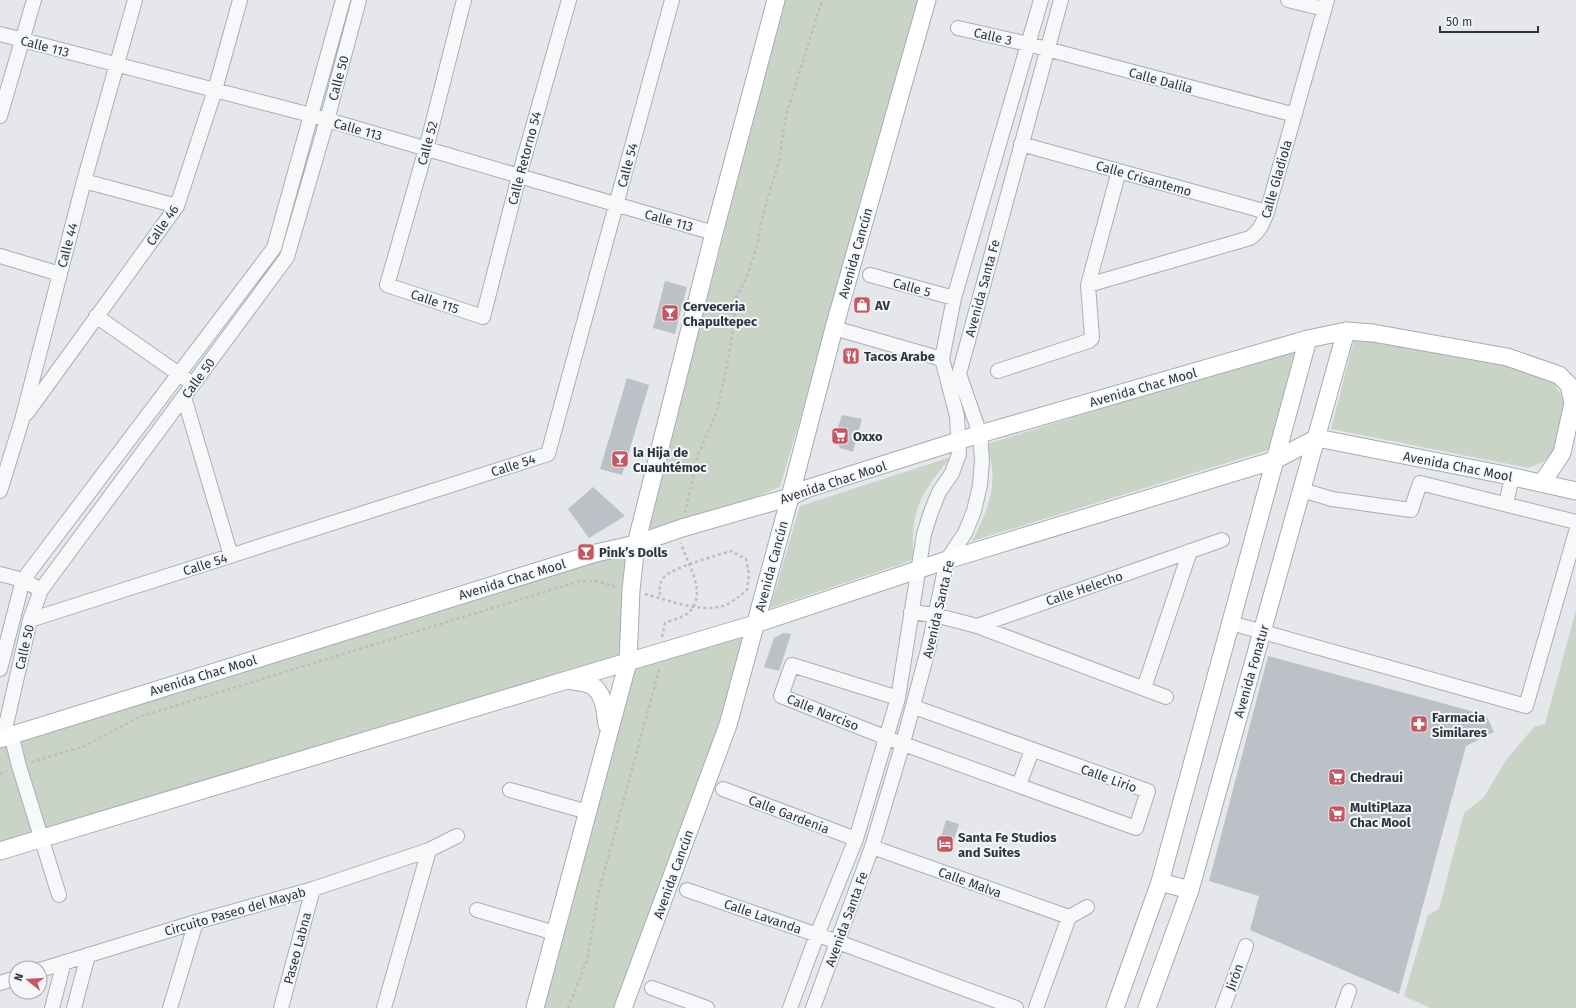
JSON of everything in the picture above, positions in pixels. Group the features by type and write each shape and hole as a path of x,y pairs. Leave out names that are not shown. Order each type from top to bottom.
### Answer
{"main road":[{"name":"Avenida Cancún","path":"623,1008 728,725 755,624 797,489 834,328 927,0"},
{"path":"535,1008 628,662 631,590 636,544 774,1"},
{"name":"Avenida Chac Mool","path":"5,737 596,553 636,544 797,489 960,442 980,434 1308,339 1346,331 1373,333 1507,357 1559,375 1568,385 1573,403 1562,453 1542,483"},
{"name":"Avenida Fonatur","path":"1147,1008 1190,890 1346,331"},
{"path":"1115,1008 1160,882 1308,339"},
{"name":"Avenida Chac Mool","path":"1317,438 1576,491"},
{"path":"0,851 755,624 947,560 1275,460 1317,438"},
{"path":"567,680 591,685 599,693 604,703 608,735"},
{"path":"1160,882 1190,890"}],"street":[{"path":"0,116 34,0"},
{"name":"Calle 44","path":"0,491 3,473 22,420 84,181 135,0"},
{"name":"Calle 46","path":"22,420 177,206 215,90 240,0"},
{"name":"Calle 50","path":"0,669 23,580 274,248 343,0"},
{"name":"Calle 50","path":"5,737 30,620 41,590 287,257 327,120 359,0"},
{"name":"Calle 52","path":"387,285 426,149 464,0"},
{"name":"Calle Retorno 54","path":"483,317 519,176 569,0"},
{"name":"Calle 54","path":"30,620 548,454 672,0"},
{"name":"Avenida Santa Fe","path":"790,1008 817,935 856,839 887,738 898,698 917,570 924,534 939,492 952,473 959,454 960,442 957,416 942,359 954,298 1041,0"},
{"name":"Avenida Santa Fe","path":"813,1008 872,847 914,708 947,560 965,533 974,511 980,485 982,460 980,434 959,374 1061,0"},
{"path":"1288,0 1326,5"},
{"name":"Calle Gladiola","path":"1088,285 1250,238 1257,233 1262,226 1267,212 1326,5"},
{"name":"Calle 3","path":"958,28 1028,44"},
{"name":"Calle 113","path":"0,34 117,66 311,115 714,233"},
{"name":"Calle Dalila","path":"1028,44 1295,115"},
{"name":"Calle Crisantemo","path":"1021,144 1267,212"},
{"path":"998,371 1090,341 1092,334 1088,285 1119,171"},
{"path":"84,181 177,206"},
{"path":"0,256 60,274"},
{"name":"Calle 5","path":"870,275 954,298"},
{"name":"Calle 115","path":"387,285 483,317"},
{"path":"96,316 193,384"},
{"path":"834,328 942,359"},
{"path":"184,397 231,556"},
{"path":"1506,504 1512,477"},
{"path":"1302,490 1332,499 1411,510 1420,483 1576,522"},
{"path":"1231,623 1526,706 1576,532"},
{"name":"Calle Helecho","path":"977,626 1222,540"},
{"path":"1144,688 1190,551"},
{"path":"0,574 23,580 41,590"},
{"path":"911,612 935,615 977,626 1166,697"},
{"name":"Calle Narciso","path":"887,738 781,696 792,665 898,698"},
{"name":"Calle Lirio","path":"887,738 1136,828 1148,792 914,708"},
{"path":"5,737 19,766 59,895"},
{"path":"1019,785 1032,750"},
{"name":"Calle Gardenia","path":"723,789 856,839"},
{"path":"510,790 588,812"},
{"name":"Circuito Paseo del Mayab","path":"48,967 196,922 313,889 429,850 457,836"},
{"name":"Calle Malva","path":"872,847 1069,917"},
{"path":"384,1008 429,850"},
{"name":"Paseo Labna","path":"281,1008 313,889"},
{"name":"Calle Lavanda","path":"687,890 838,942"},
{"path":"1036,1008 1069,917 1087,907"},
{"path":"477,910 555,933"},
{"path":"170,1008 196,922"},
{"path":"838,942 1016,1008"},
{"name":"Jirón","path":"1222,1008 1246,946"},
{"path":"74,1008 88,955"},
{"path":"52,1008 64,962"},
{"path":"652,988 707,1008"},
{"path":"1343,1008 1349,991"}],"path":[{"path":"568,1008 587,960 598,894 659,671 663,629 665,623 687,614 693,606 698,590 695,577 680,541 682,528 698,455 717,411 730,346 736,298 746,280 757,246 764,210 779,161 786,116 822,0"},
{"path":"0,774 19,766 85,746 139,717 581,581 596,581 660,598 702,608 725,605 737,599 746,590 749,575 746,559 731,551 689,565 664,576 659,584 660,598"}],"shaded area":[{"path":"784,0 924,0 780,487 682,528 648,528"},
{"path":"1354,340 1374,340 1502,363 1552,379 1566,404 1556,450 1543,462 1528,468 1331,429"},
{"path":"1289,350 1296,356 1272,449 972,541 984,517 991,494 991,458 987,444"},
{"path":"951,457 931,482 917,510 914,522 913,560 770,608 800,506"},
{"path":"625,552 631,590 623,658 0,851 0,738"},
{"path":"1576,610 1576,1008 1430,1008 1404,996 1428,915 1439,909 1464,813 1484,797 1506,760 1534,727 1545,724"},
{"path":"742,638 707,782 624,1008 535,1008 633,665 662,652"}],"building":[{"path":"665,281 687,287 675,334 653,328"},
{"path":"627,378 649,385 622,475 600,469"},
{"path":"842,415 862,419 853,452 840,448 834,439"},
{"path":"593,487 625,516 589,538 568,509"},
{"path":"783,633 791,634 779,671 764,667 774,638"},
{"name":"MultiPlaza Chac Mool","path":"1268,656 1486,715 1494,732 1466,746 1399,994 1250,930 1259,896 1209,881"},
{"path":"946,820 959,824 950,851 938,847"}],"place":[{"name":"AV","path":"862,305"},
{"name":"Cerveceria Chapultepec","path":"670,313"},
{"name":"Tacos Arabe","path":"851,356"},
{"name":"Oxxo","path":"840,436"},
{"name":"la Hija de Cuauhtémoc","path":"620,459"},
{"name":"Pink’s Dolls","path":"586,552"},
{"name":"Farmacia Similares","path":"1419,724"},
{"name":"Chedraui","path":"1337,777"},
{"name":"MultiPlaza Chac Mool","path":"1337,814"},
{"name":"Santa Fe Studios and Suites","path":"945,844"}]}
